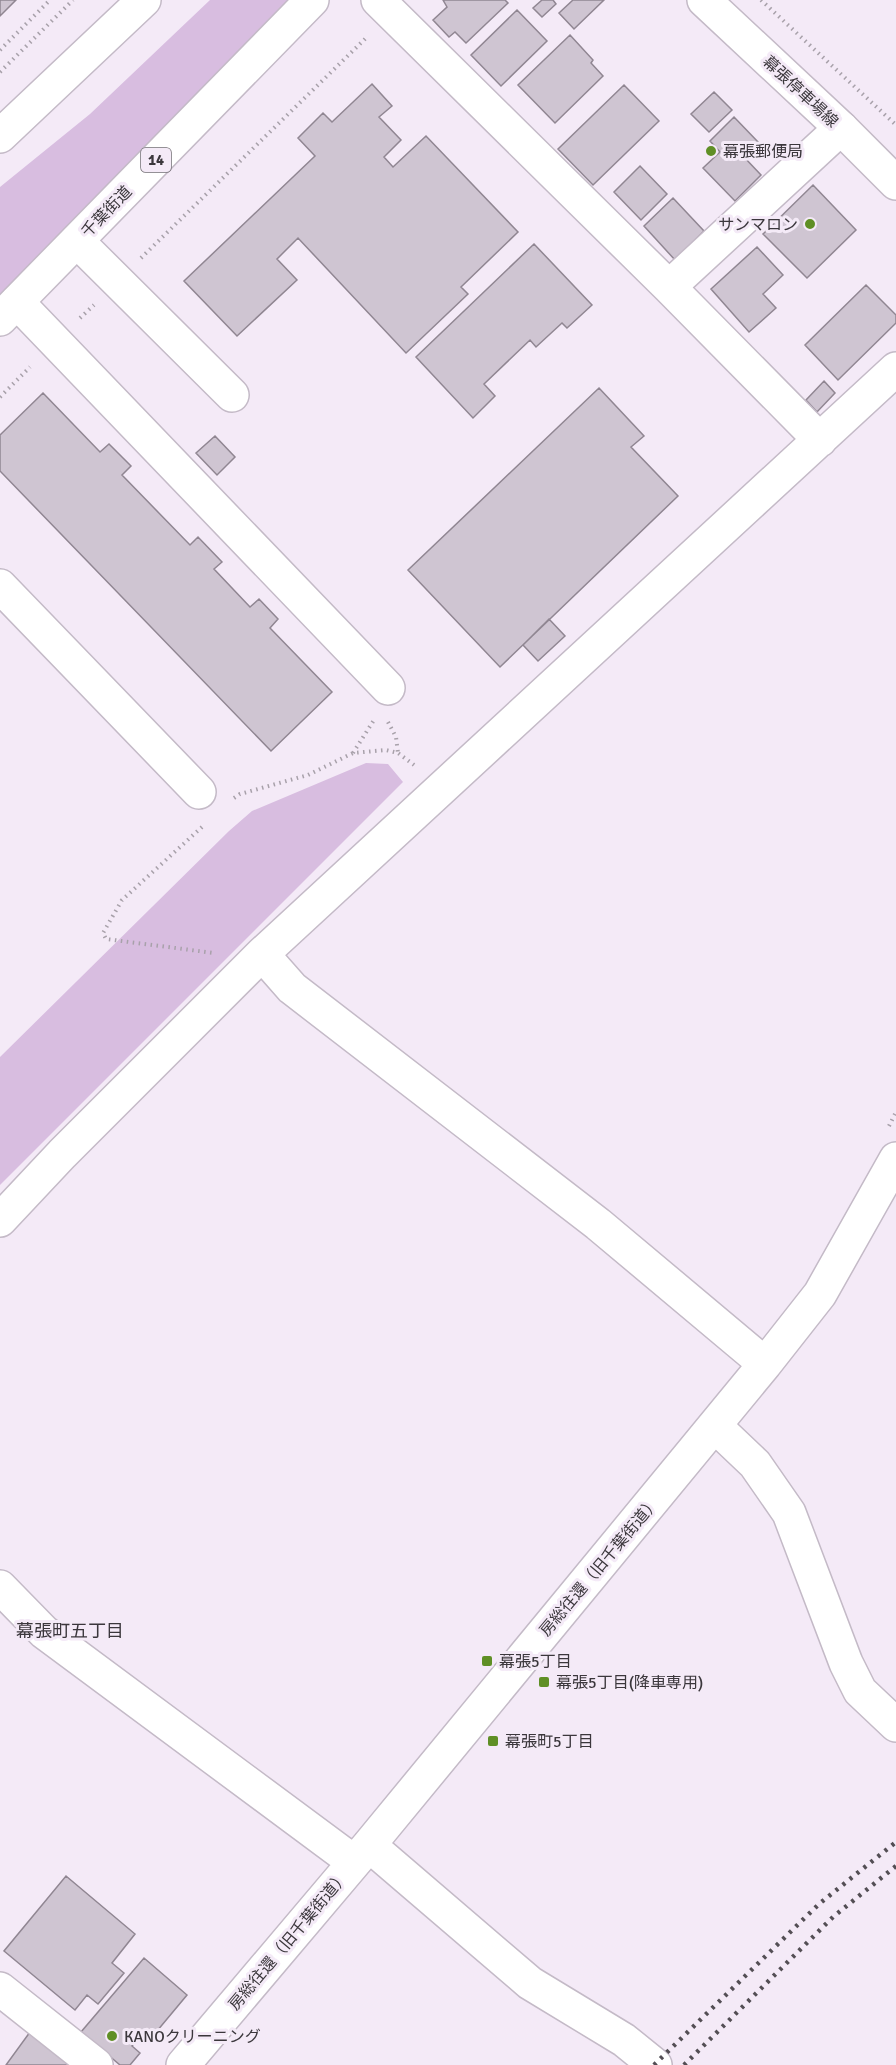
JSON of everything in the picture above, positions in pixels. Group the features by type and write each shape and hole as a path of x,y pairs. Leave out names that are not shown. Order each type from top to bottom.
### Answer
{"main road":[{"path":"0,136 144,0"},
{"name":"千葉街道","path":"8,311 312,0"},
{"path":"378,0 669,287 820,440"},
{"name":"幕張停車場線","path":"704,0 841,128 896,183"},
{"path":"669,287 841,128"},
{"path":"77,241 232,395"},
{"path":"8,311 382,703"},
{"path":"0,1220 62,1154 262,954 896,369"},
{"path":"0,586 199,792"},
{"path":"262,954 292,988 598,1224 765,1364"},
{"name":"房総往還（旧千葉街道）","path":"183,2065 362,1853 765,1364 819,1294 896,1159"},
{"path":"715,1426 755,1464 789,1513 846,1663 860,1691 896,1725"},
{"path":"0,1587 44,1632 362,1853 530,1983 624,2040 656,2065"},
{"path":"0,1989 96,2065"}],"path":[{"path":"0,50 50,0"},
{"path":"0,72 73,0"},
{"path":"761,0 896,125"},
{"path":"136,263 350,54"},
{"path":"78,320 95,304"},
{"path":"0,397 33,364"},
{"path":"353,753 382,703"},
{"path":"232,799 240,794 308,776 353,753 386,750 398,753 415,766"},
{"path":"202,826 122,900 103,933 106,939 224,954"}],"shaded area":[{"path":"210,0 315,0 0,306 0,187 90,114"},
{"path":"366,763 388,764 403,782 0,1185 0,1057 252,811"}],"building":[{"path":"0,0 16,0 0,16"},
{"path":"443,0 505,0 508,3 466,43 455,32 449,37 433,20 447,7"},
{"path":"542,0 553,0 556,4 542,17 533,8"},
{"path":"573,0 604,0 574,29 559,13"},
{"path":"517,10 547,41 501,86 471,55"},
{"path":"570,35 593,60 591,63 603,76 555,123 518,85"},
{"path":"372,84 392,106 379,117 401,140 384,157 393,167 426,136 518,232 461,287 468,294 406,353 298,238 277,259 297,280 237,336 184,281 315,156 298,138 323,113 332,122"},
{"path":"624,85 659,121 593,185 558,149"},
{"path":"714,92 732,110 709,132 691,114"},
{"path":"734,117 759,143 744,157 761,175 735,201 703,168 720,152 710,141"},
{"path":"640,166 667,194 641,220 614,192"},
{"path":"813,185 856,230 807,278 763,234"},
{"path":"673,198 704,231 675,260 644,226"},
{"path":"534,244 592,305 567,328 562,323 536,347 530,340 484,384 495,396 473,418 416,357"},
{"path":"757,247 783,275 763,294 776,308 749,332 711,289"},
{"path":"866,285 896,315 896,323 838,380 805,345"},
{"path":"824,381 835,393 817,412 806,400"},
{"path":"599,388 644,436 631,447 678,496 500,667 408,570"},
{"path":"43,393 100,452 109,444 131,466 122,475 190,545 198,537 222,562 214,569 250,607 259,599 278,619 270,628 332,692 271,751 0,471 0,435"},
{"path":"215,436 235,457 217,475 196,453"},
{"path":"549,619 565,636 538,661 523,645"},
{"path":"66,1876 135,1934 112,1963 124,1973 98,2004 87,1995 75,2010 4,1951"},
{"path":"144,1958 187,1995 147,2043 139,2037 132,2046 140,2053 130,2065 120,2065 81,2032"},
{"path":"30,2032 74,2065 6,2065"}],"railway":[{"path":"654,2065 819,1904 896,1842"},
{"path":"684,2065 833,1917 896,1866"}],"place":[{"name":"幕張郵便局","path":"711,151"},
{"name":"サンマロン","path":"810,224"},
{"name":"幕張5丁目","path":"487,1661"},
{"name":"幕張5丁目(降車専用)","path":"544,1682"},
{"name":"幕張町5丁目","path":"493,1741"},
{"name":"KANOクリーニング","path":"112,2036"}],"district":[{"name":"幕張町五丁目","path":"70,1631"}]}
